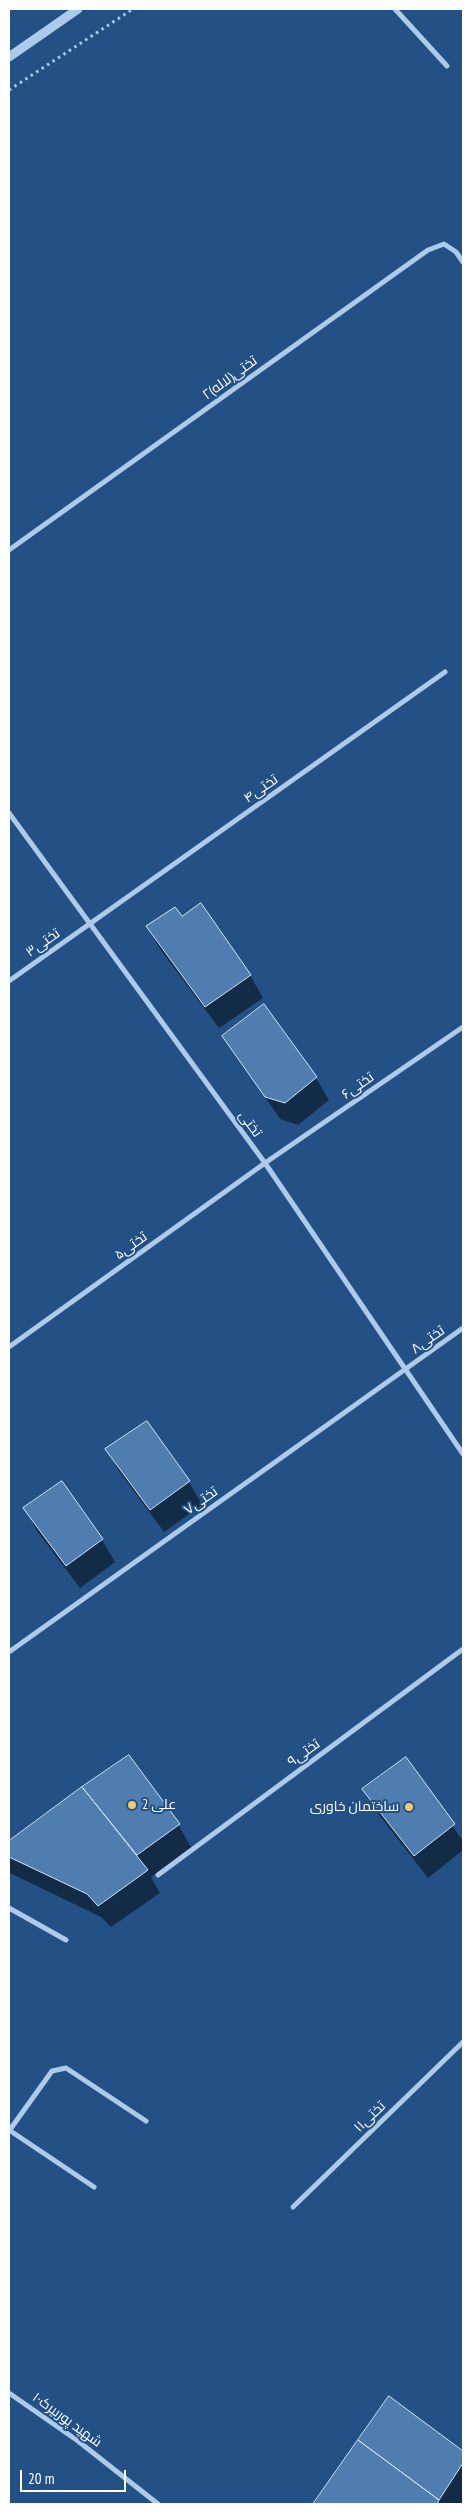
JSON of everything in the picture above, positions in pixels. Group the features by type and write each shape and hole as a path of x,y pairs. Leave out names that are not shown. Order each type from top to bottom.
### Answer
{"street":[{"path":"9,57 78,9"},
{"path":"395,9 447,66"},
{"name":"۲تختی(لاله)","path":"9,550 428,250 444,244 456,252 463,262"},
{"name":"تختی۴","path":"90,923 445,672"},
{"name":"تختی","path":"9,813 265,1163 407,1369 463,1454"},
{"name":"تختی۳","path":"9,981 90,923"},
{"name":"تختی۶","path":"265,1163 463,1026"},
{"name":"تختی۵","path":"9,1346 265,1163"},
{"name":"تختی۸","path":"407,1369 463,1328"},
{"name":"تختی۷","path":"9,1652 407,1369"},
{"name":"تختی۹","path":"158,1874 463,1649"},
{"path":"9,1908 66,1940"},
{"name":"تختی۱۱","path":"293,2207 463,2042"},
{"path":"94,2187 9,2130 52,2071 66,2068 146,2121"},
{"name":"شهید پوربیرک۱۰","path":"9,2393 78,2440 158,2504"}],"path":[{"path":"9,90 132,9"}],"building":[{"path":"201,903 251,975 205,1007 146,926 175,907 182,916"},
{"path":"264,1004 317,1077 285,1103 265,1097 222,1036"},
{"path":"147,1421 190,1481 150,1510 105,1449"},
{"path":"62,1481 103,1539 66,1566 23,1508"},
{"name":"علی 2","path":"129,1755 180,1824 137,1855 82,1787"},
{"name":"ساختمان خاوری","path":"406,1757 455,1824 414,1856 362,1789"},
{"path":"82,1787 148,1870 98,1906 87,1894 9,1857 9,1841"},
{"path":"389,2396 463,2451 463,2463 439,2500 358,2440"},
{"path":"358,2440 439,2500 437,2504 313,2504"}],"place":[{"name":"علی 2","path":"132,1805"},
{"name":"ساختمان خاوری","path":"409,1807"}]}
